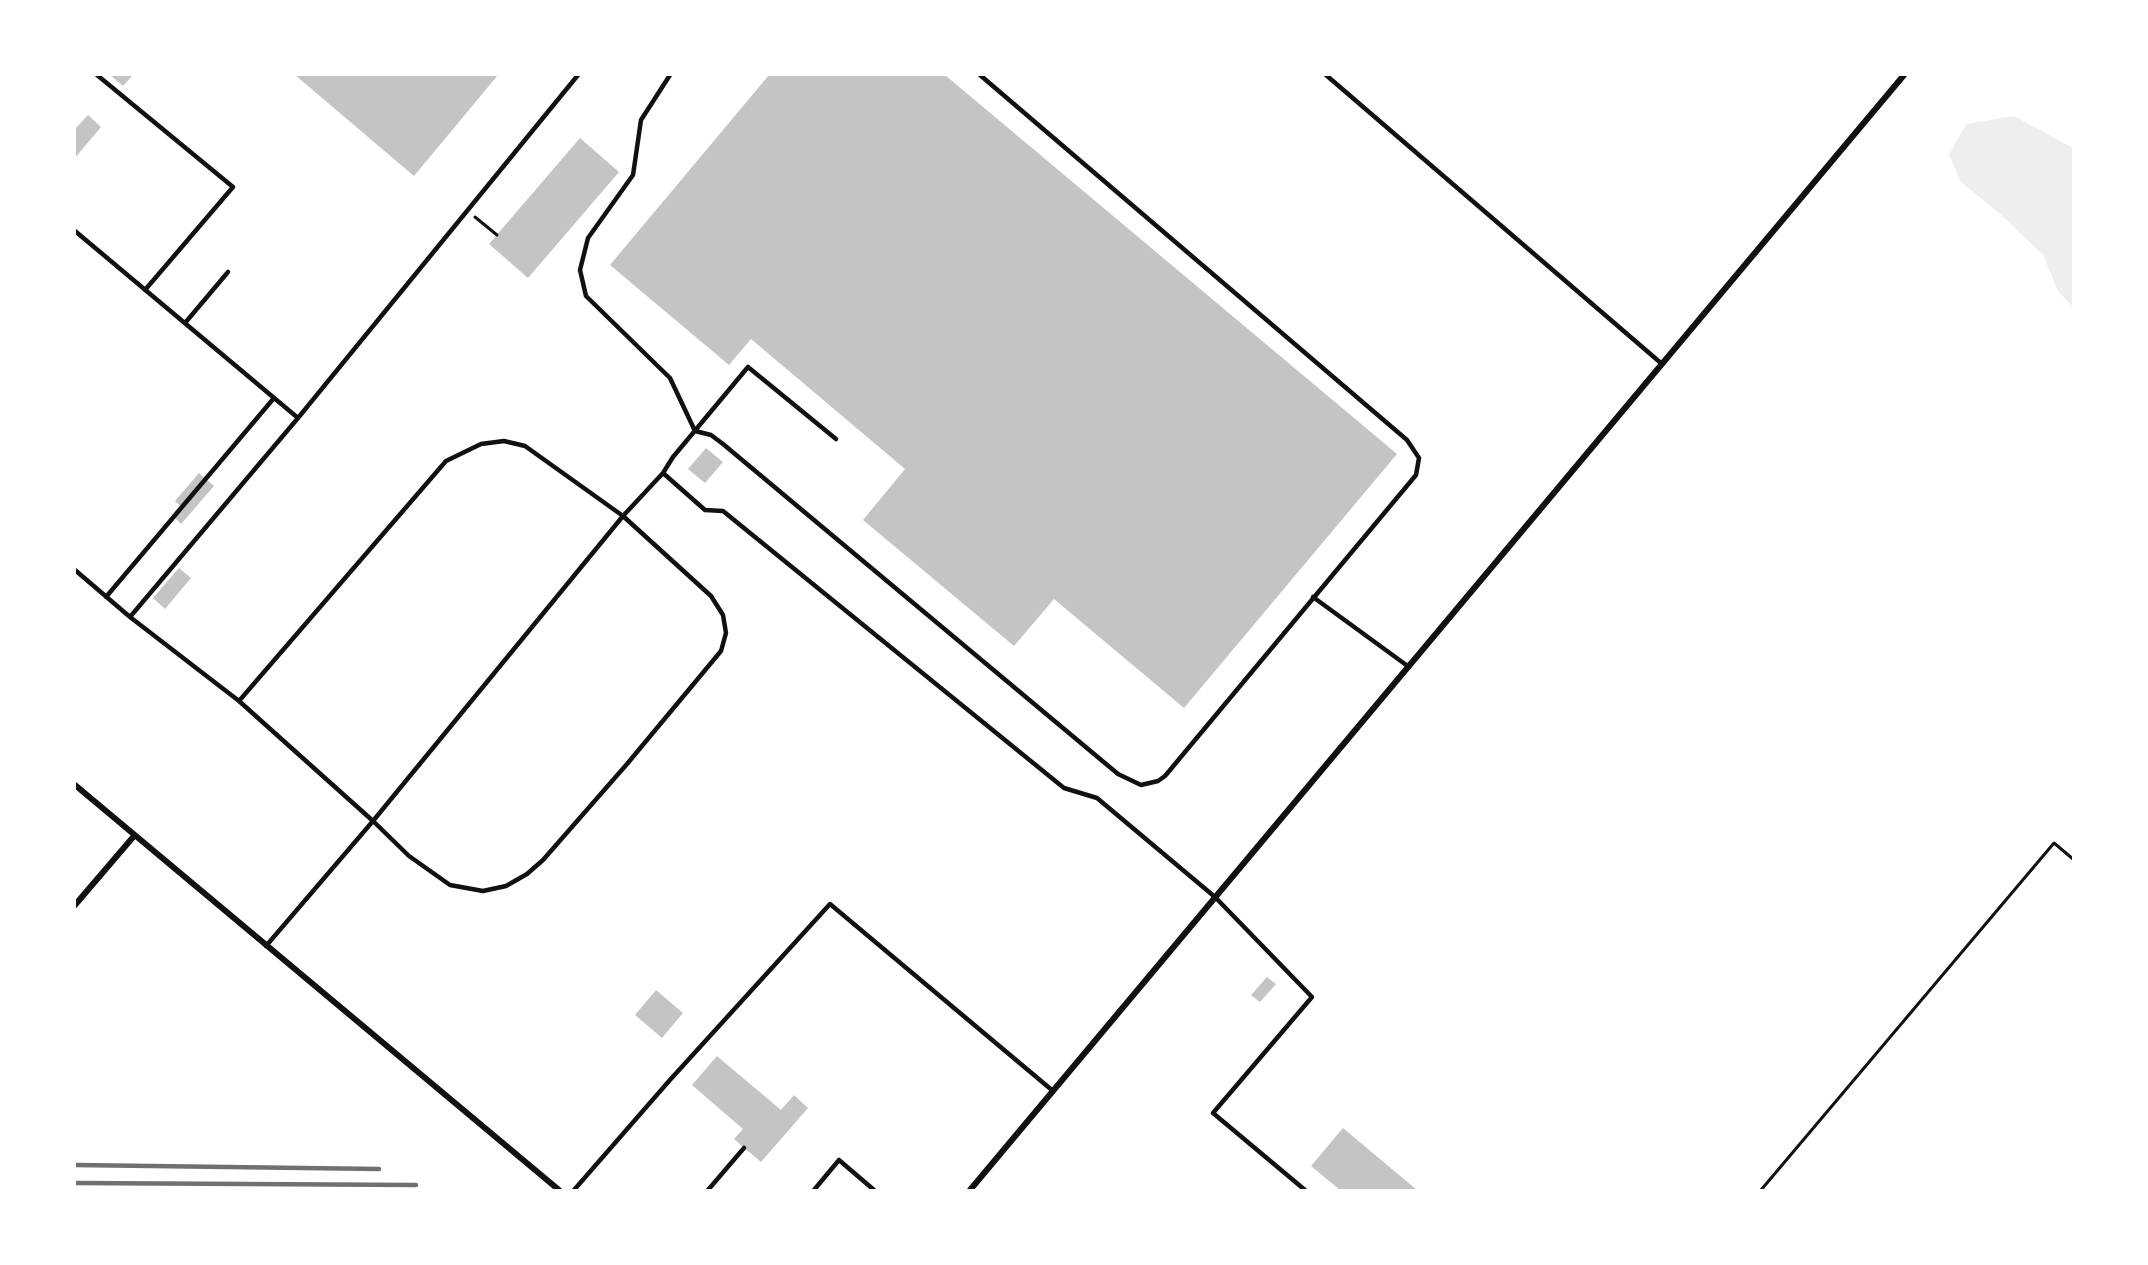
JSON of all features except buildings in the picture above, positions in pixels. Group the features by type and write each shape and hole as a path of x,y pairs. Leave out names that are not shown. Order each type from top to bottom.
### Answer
{"street":[{"path":"970,1190 1904,75"},
{"path":"75,785 559,1190"},
{"path":"75,905 134,836"}],"lane":[{"path":"98,75 233,187 145,290"},
{"path":"130,617 298,418 578,75"},
{"path":"670,75 641,120 633,175 588,238 580,270 586,296 670,378 695,431"},
{"path":"695,431 711,435 723,444 1118,774 1141,786 1158,781 1165,776 1416,475 1419,458 1407,440 980,75"},
{"path":"1326,75 1662,364"},
{"path":"75,231 298,418"},
{"path":"184,323 228,272"},
{"path":"266,946 373,821 623,516 663,473 748,366 836,439"},
{"path":"106,597 274,398"},
{"path":"75,570 130,617 239,701 409,856 450,885 483,891 516,881 543,860 721,651 726,627 717,602 623,516 525,446 504,441 468,448 446,461 239,701"},
{"path":"663,473 705,510 723,511 1064,788 1097,798 1215,897 1312,996 1213,1113 1305,1190"},
{"path":"1313,597 1409,667"},
{"path":"574,1190 669,1081 830,904 1053,1090"},
{"path":"708,1190 744,1148"},
{"path":"814,1190 839,1160 874,1190"}],"path":[{"path":"487,226 497,235"},
{"path":"1761,1190 2054,843 2073,859"}],"shaded area":[{"path":"2014,116 2073,148 2073,307 2058,291 2043,255 1998,212 1961,182 1949,155 1966,124"}],"railway":[{"path":"75,1165 379,1169"},
{"path":"75,1183 416,1185"}]}
